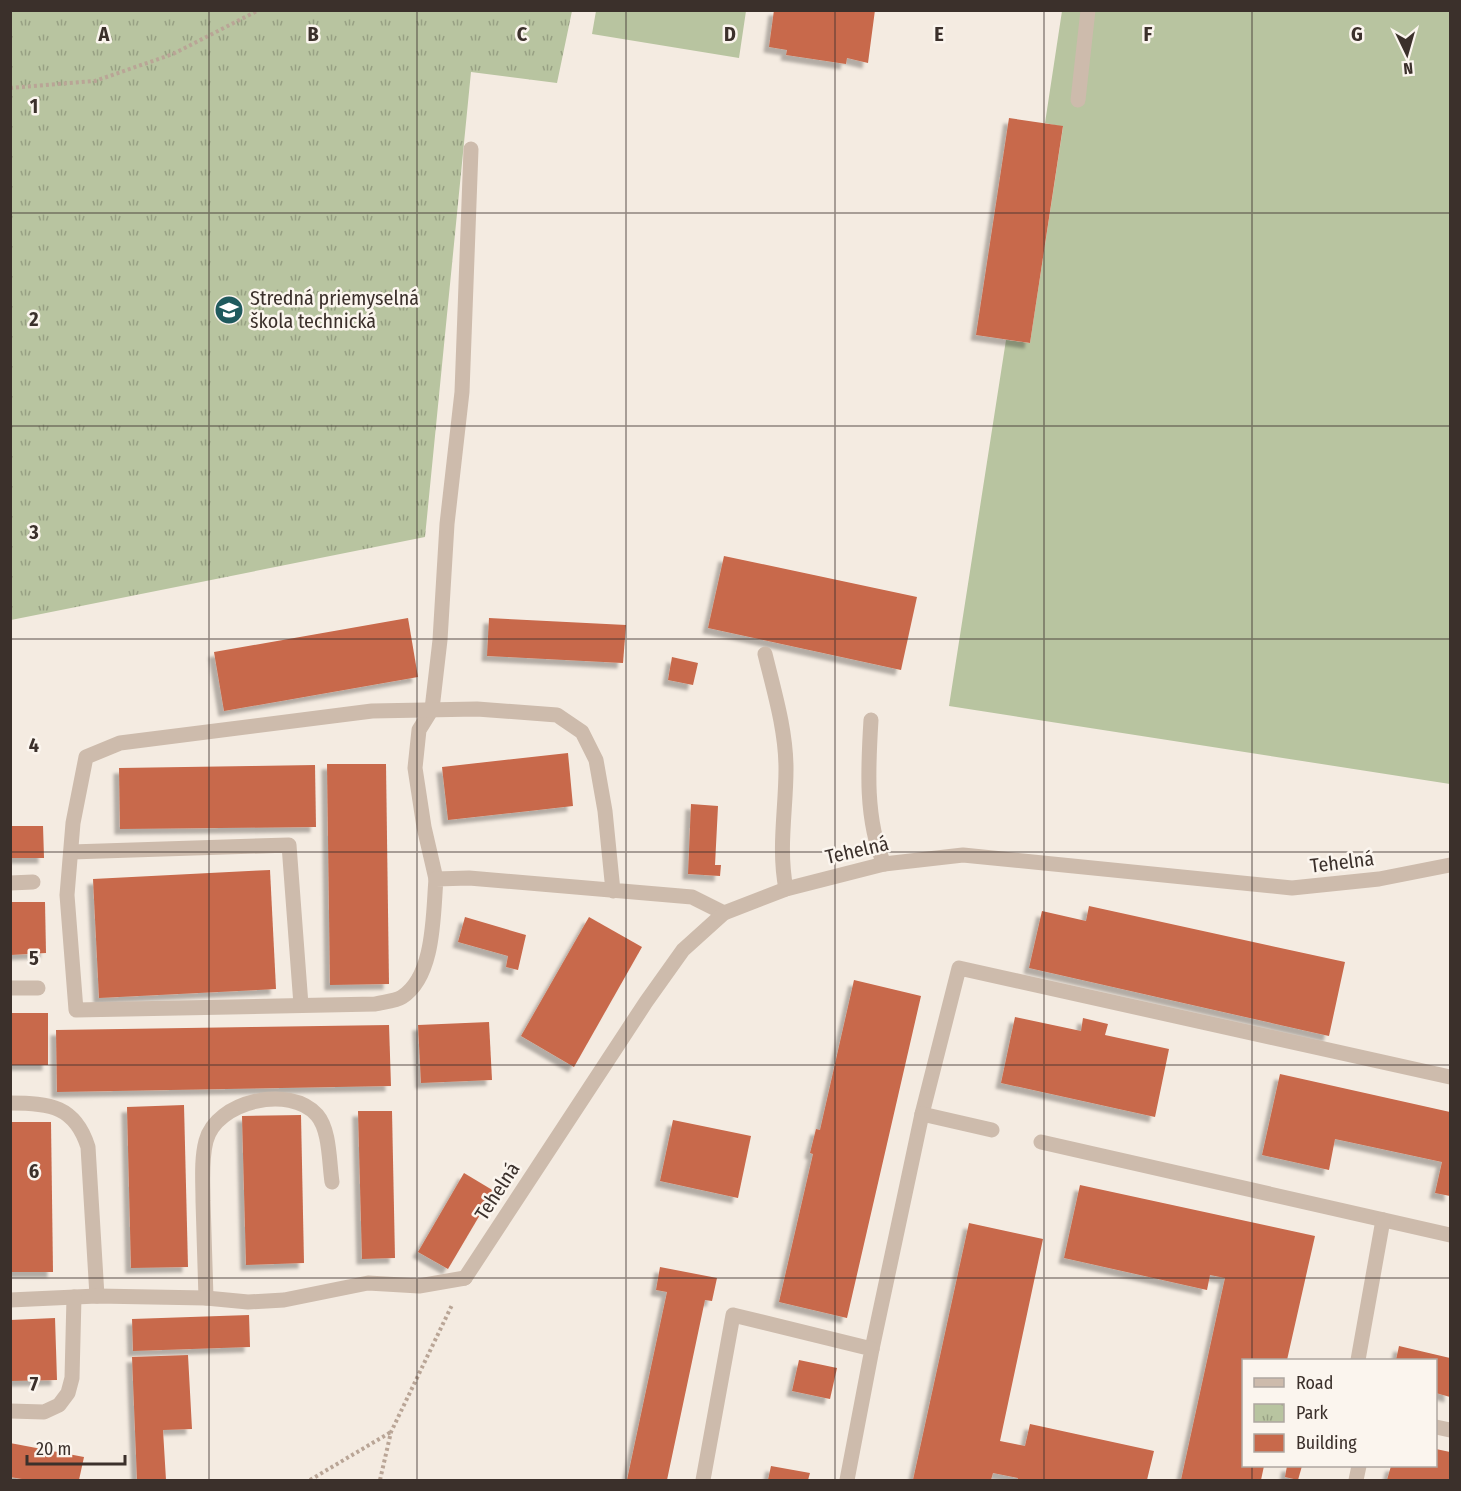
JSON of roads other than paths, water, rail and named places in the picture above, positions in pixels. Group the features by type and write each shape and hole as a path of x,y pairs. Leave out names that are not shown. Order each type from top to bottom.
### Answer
{"street":[{"path":"1078,100 1088,10"},
{"path":"471,148 462,392 447,524 440,640 432,710 419,730 415,768 436,879 431,944 419,978 402,997 375,1004 76,1010 67,895 71,852 86,757 120,743 372,711 432,710 477,709 556,715 582,732 598,770 605,811 613,891"},
{"path":"765,654 779,708 786,767 780,861 786,889"},
{"path":"871,720 868,772 874,839 884,864"},
{"path":"71,852 289,845 301,1005"},
{"name":"Tehelná","path":"206,1298 248,1302 284,1300 368,1283 419,1286 465,1278 646,1002 683,950 724,913 786,889 884,864 963,855 1292,888 1379,879 1450,865"},
{"path":"436,879 469,878 692,897 724,913"},
{"path":"10,882 33,882"},
{"path":"847,1480 872,1349 922,1114 959,968 1450,1077"},
{"path":"10,988 38,988"},
{"path":"10,1300 97,1296 206,1298 203,1172 206,1140 215,1123 233,1108 252,1101 284,1100 304,1104 318,1116 325,1133 332,1182"},
{"path":"10,1103 36,1103 66,1112 82,1128 88,1147 97,1296"},
{"path":"922,1114 992,1130"},
{"path":"1041,1142 1450,1235"},
{"path":"1358,1359 1383,1220"},
{"path":"10,1411 44,1412 59,1405 68,1393 72,1378 74,1297"},
{"path":"703,1480 733,1315 872,1349"}],"place":[{"name":"Stredná priemyselná škola technická","path":"229,310"}]}
